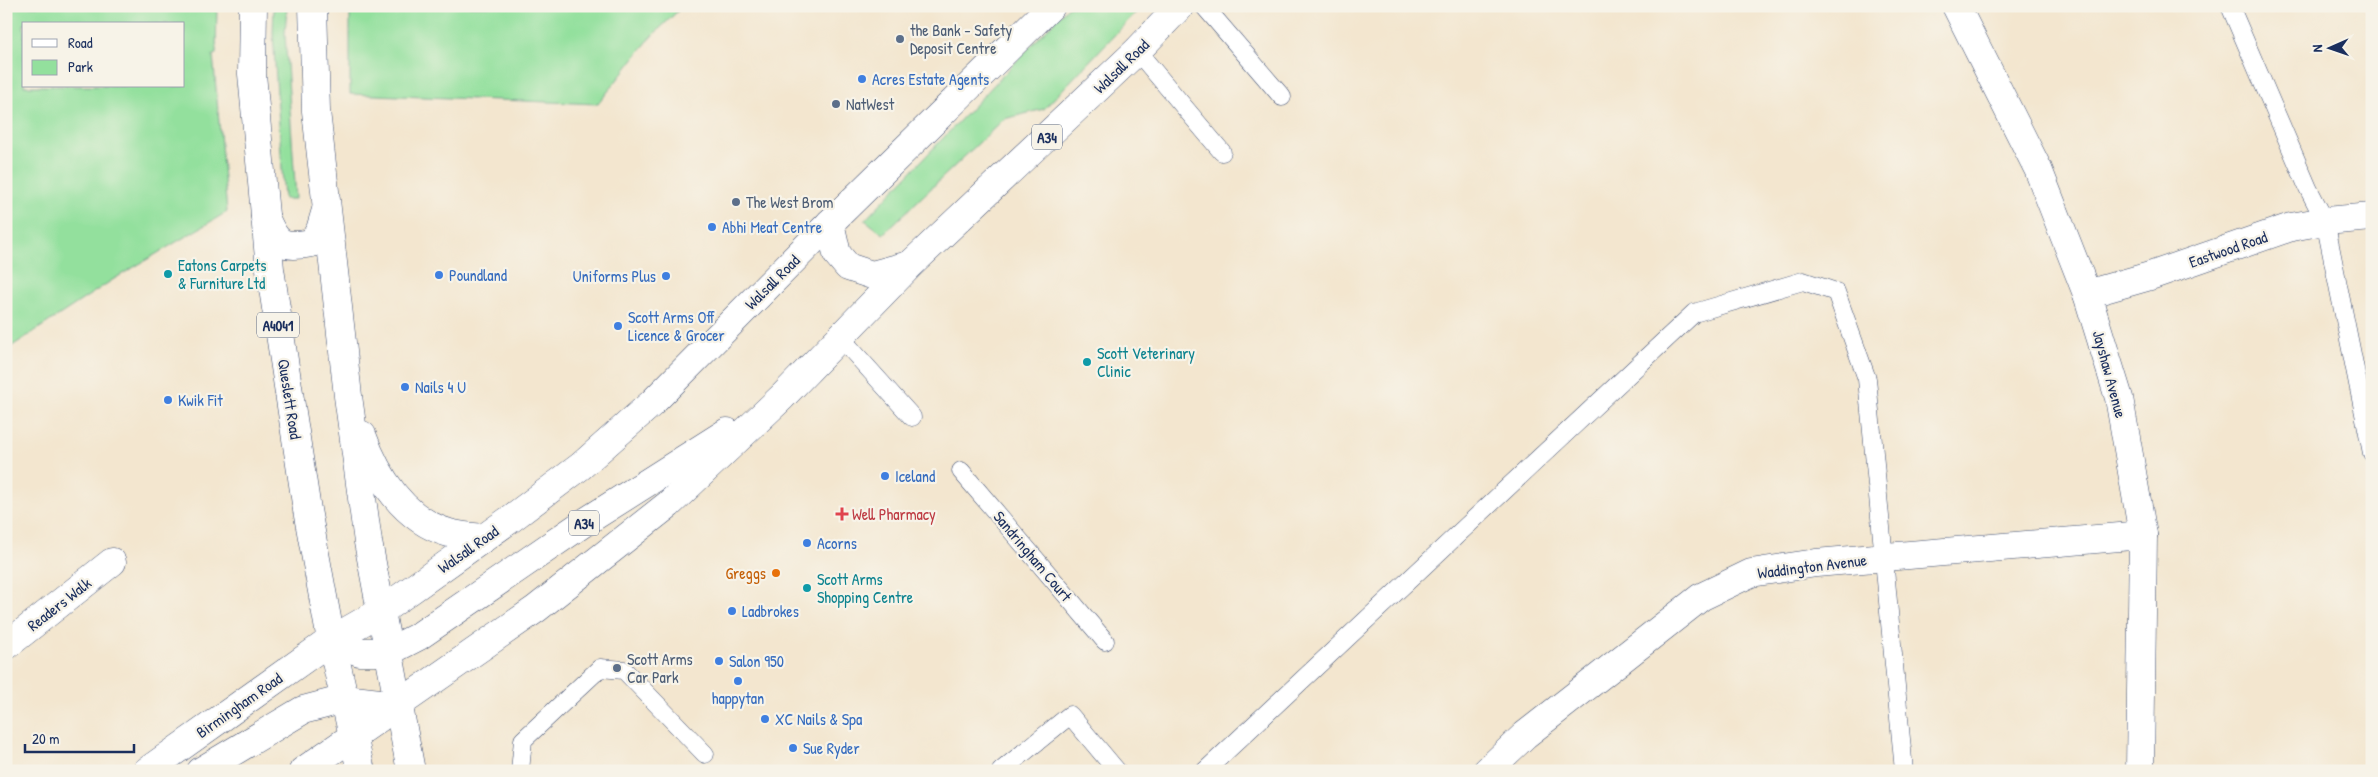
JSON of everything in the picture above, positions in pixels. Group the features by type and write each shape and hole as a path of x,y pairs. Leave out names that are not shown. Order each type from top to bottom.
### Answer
{"main road":[{"name":"Queslett Road","path":"254,6 252,74 270,269 307,510 331,640"},
{"path":"313,6 316,111 348,396 380,612 411,771"},
{"name":"Walsall Road","path":"331,640 380,612 581,466 652,403 830,223 1051,6"},
{"name":"Walsall Road","path":"398,705 536,609 669,504 782,397 911,264 1137,51 1180,6"},
{"name":"Jayshaw Avenue","path":"1956,6 2038,169 2087,294 2119,398 2143,535 2140,771"},
{"path":"265,216 275,239 290,246 312,243 320,230 327,208"},
{"name":"Eastwood Road","path":"2087,294 2150,276 2291,227 2325,221 2372,217"},
{"path":"830,223 836,254 848,267 872,275 911,264"},
{"path":"348,396 369,456 385,483 405,508 425,522 449,533 484,538"},
{"name":"Walsall Road","path":"331,640 359,652 388,652 419,636 582,524 782,397"},
{"name":"Waddington Avenue","path":"1486,771 1525,734 1701,597 1751,572 1816,563 2143,535"},
{"name":"Readers Walk","path":"6,646 112,562"},
{"name":"A4041","path":"331,640 361,771"},
{"name":"Birmingham Road","path":"147,771 331,640"},
{"name":"Birmingham Road","path":"201,771 303,710 345,699 398,705"},
{"name":"A34","path":"303,771 398,705"}],"lane":[{"path":"1204,6 1282,97"},
{"path":"2230,6 2308,188 2325,221 2372,453"},
{"path":"1137,51 1222,152"},
{"path":"1205,771 1694,313 1803,280 1836,292 1867,379 1904,771"},
{"path":"841,338 912,417"},
{"name":"Sandringham Court","path":"961,471 1105,641"},
{"path":"520,771 523,740 600,668 624,670 705,754"},
{"path":"1001,771 1070,715 1117,771"}],"green space":[{"path":"6,6 217,6 216,54 213,55 227,212 114,279 6,350"},
{"path":"274,6 287,6 285,34 296,199 284,199 273,34"},
{"path":"350,6 683,6 651,37 598,104 350,94"},
{"path":"1069,6 1142,6 1044,109 1004,119 883,234 865,220"}],"place":[{"name":"the Bank - Safety Deposit Centre","path":"900,39"},
{"name":"Acres Estate Agents","path":"862,79"},
{"name":"NatWest","path":"836,104"},
{"name":"The West Brom","path":"736,202"},
{"name":"Abhi Meat Centre","path":"712,227"},
{"name":"Eatons Carpets & Furniture Ltd","path":"168,274"},
{"name":"Poundland","path":"439,275"},
{"name":"Uniforms Plus","path":"666,276"},
{"name":"Scott Arms Off Licence & Grocer","path":"618,326"},
{"name":"Scott Veterinary Clinic","path":"1087,362"},
{"name":"Nails 4 U","path":"405,387"},
{"name":"Kwik Fit","path":"168,400"},
{"name":"Iceland","path":"885,476"},
{"name":"Well Pharmacy","path":"842,514"},
{"name":"Acorns","path":"807,543"},
{"name":"Greggs","path":"776,573"},
{"name":"Scott Arms Shopping Centre","path":"807,588"},
{"name":"Ladbrokes","path":"732,611"},
{"name":"Salon 950","path":"719,661"},
{"name":"Scott Arms Car Park","path":"617,668"},
{"name":"happytan","path":"738,681"},
{"name":"XC Nails & Spa","path":"765,719"},
{"name":"Sue Ryder","path":"793,748"}]}
